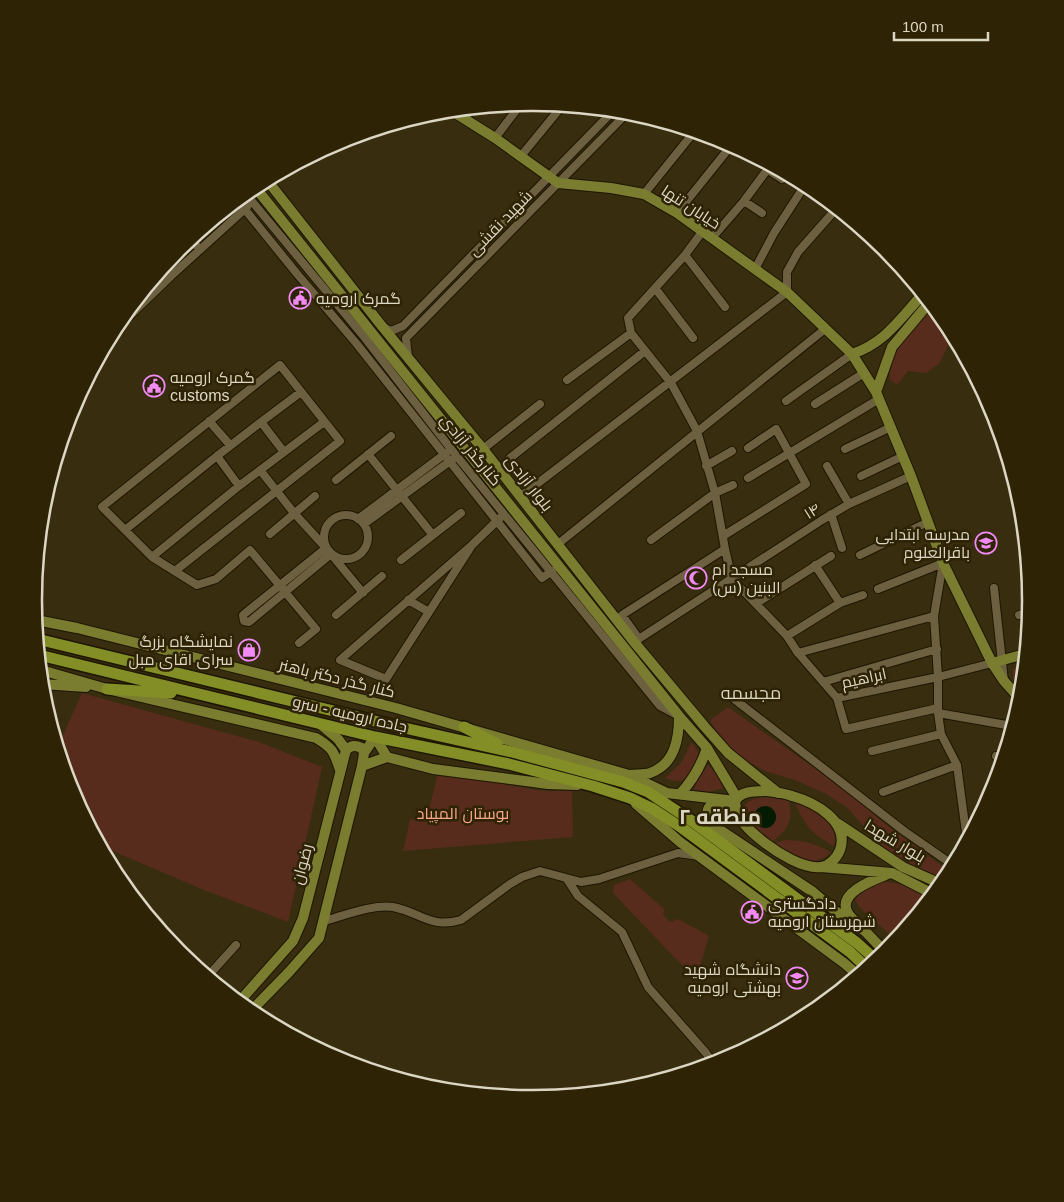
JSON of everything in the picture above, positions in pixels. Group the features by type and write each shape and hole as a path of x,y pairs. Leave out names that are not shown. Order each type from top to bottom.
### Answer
{"highway":[{"path":"44,635 86,650"},
{"name":"جاده ارومیه - سرو","path":"45,641 391,725 626,778 689,818 870,955"},
{"name":"جاده ارومیه - سرو","path":"46,657 374,737 509,764 593,786 630,798 653,809 682,828 850,952 861,963"},
{"path":"108,689 200,695"},
{"path":"464,727 512,752"}],"main road":[{"name":"خیابان تنها","path":"465,118 558,183 612,188 644,194 677,213 788,292 852,354 878,396 911,476 943,563 997,662 1004,681 1013,691"},
{"name":"بلوار آزادی","path":"272,186 381,325 728,753 778,793"},
{"name":"بلوار آزادی","path":"260,194 459,449 707,748 736,799 737,812 745,826"},
{"path":"852,354 864,350 885,337 917,300"},
{"path":"878,396 892,346 924,309"},
{"name":"کنار گذر دکتر باهنر","path":"43,621 387,705 464,727 626,778 667,793 736,799"},
{"path":"997,662 1018,656"},
{"path":"48,672 108,689 316,738 328,745 334,752 340,770"},
{"path":"50,685 108,689"},
{"path":"626,778 649,773 669,759 679,738 679,716"},
{"path":"320,724 338,739 346,750 350,746 357,745 362,748 364,753"},
{"path":"256,1005 319,938 364,753 374,737 387,757"},
{"path":"680,794 698,771 707,748"},
{"name":"رضوان","path":"244,996 293,941 300,928 346,750"},
{"path":"362,766 387,757 433,769 548,784 593,786"},
{"path":"736,799 750,792 778,793"},
{"name":"بلوار شهدا","path":"778,793 792,795 808,802 830,815 835,821 903,867 933,881"},
{"path":"630,798 680,842 853,971"},
{"name":"بلوار شهدا","path":"866,932 812,892 714,826 709,822 706,813 708,809 716,804 721,805 767,845 789,859 812,867 892,873 926,891"},
{"path":"820,867 835,859 841,847 841,833 835,821"},
{"path":"879,946 846,910 846,904 852,892 858,887 892,873"}],"street":[{"path":"495,138 515,112"},
{"path":"521,156 557,113"},
{"name":"شهید نقشی","path":"398,329 607,118"},
{"name":"شهید نقشی","path":"406,338 620,120"},
{"path":"644,194 690,137"},
{"path":"677,213 726,152"},
{"path":"712,238 766,171"},
{"path":"755,269 774,233 801,192"},
{"path":"744,201 762,213"},
{"path":"161,282 172,275 252,202"},
{"name":"کنارگذر آزادي","path":"252,202 459,449 505,513 660,706 679,716"},
{"path":"243,207 356,343 542,578 552,571"},
{"path":"520,497 788,292 787,272 798,252 831,214"},
{"path":"702,232 656,288 628,318 630,332 671,383 697,431 715,493 732,579"},
{"path":"196,245 200,250"},
{"path":"684,255 725,307"},
{"path":"298,275 306,268"},
{"path":"656,288 693,338"},
{"path":"381,325 391,331 398,329 399,335 404,339 406,338 408,358"},
{"path":"558,544 825,329"},
{"path":"567,380 630,332"},
{"path":"510,458 645,350"},
{"path":"786,401 852,354"},
{"path":"175,571 340,440 280,365 102,507 152,557 197,585 216,580 250,550 316,629 299,643"},
{"path":"815,404 864,373"},
{"path":"125,530 230,445 301,392"},
{"path":"748,478 790,454 878,396"},
{"path":"483,449 540,404"},
{"path":"209,421 230,445"},
{"path":"261,422 284,452"},
{"path":"152,557 239,486 324,422"},
{"path":"845,449 891,427"},
{"path":"723,536 806,484 776,429 748,448"},
{"path":"336,480 391,436"},
{"path":"361,522 399,493 444,454 459,449"},
{"path":"399,493 450,462 459,449"},
{"path":"706,466 732,450"},
{"path":"368,454 432,534"},
{"path":"216,456 239,486"},
{"path":"861,476 903,456"},
{"path":"827,466 849,504"},
{"path":"260,470 294,513 329,551 363,593"},
{"name":"۱۴","path":"637,640 831,514 911,476"},
{"path":"650,540 715,493 733,484"},
{"path":"270,534 315,496"},
{"path":"401,560 461,513"},
{"path":"472,545 386,679 340,660 472,545 505,513"},
{"path":"831,514 842,548"},
{"path":"344,516 351,516 361,522 367,531 366,545 358,556 344,559 329,551 324,534 331,521 344,516"},
{"path":"860,555 928,522"},
{"path":"637,640 622,615 725,549"},
{"path":"282,590 244,615 244,620 249,622 282,590 329,551"},
{"path":"757,603 831,556"},
{"path":"878,589 943,563"},
{"path":"943,563 934,616 937,649 938,710 941,734 957,765 965,830"},
{"path":"815,565 840,603"},
{"path":"336,615 382,576"},
{"name":"ابراهیم","path":"732,579 787,636 798,653 837,698 938,677 997,662"},
{"path":"994,588 997,662"},
{"path":"787,636 840,603 863,595"},
{"path":"408,600 429,612"},
{"path":"798,653 934,616"},
{"path":"823,682 937,649"},
{"path":"729,695 904,831 947,861"},
{"path":"837,698 846,729 938,710 1006,725"},
{"path":"872,750 941,734"},
{"path":"883,792 957,765"},
{"path":"678,853 680,842"},
{"path":"324,921 378,908 393,908 442,924 461,920 510,884 522,877 540,871 581,882 599,879 678,853 700,856"},
{"path":"567,879 578,896 622,932 648,987 706,1058"},
{"path":"212,971 236,945"}],"green space":[{"path":"927,313 949,344 939,364 926,373 908,371 897,385 890,379 891,368 898,349"},
{"path":"1017,665 1015,680 1013,678 1013,670"},
{"path":"82,693 259,742 322,767 288,922 204,890 111,850 93,818 80,788 62,737"},
{"path":"728,707 837,784 887,825 943,866 939,873 935,878 894,856 871,835 848,808 826,794 795,780 765,771 732,752 719,737 710,720"},
{"path":"692,742 698,752 699,763 689,777 681,781 665,778 681,763"},
{"path":"708,765 717,774 723,788 709,792 694,790 698,778"},
{"name":"بوستان المپیاد","path":"438,773 544,791 572,791 573,837 403,851 410,819 426,821"},
{"path":"766,796 789,801 790,808 788,825 772,842 749,824 744,817 743,810 745,804 753,799"},
{"path":"795,802 819,812 830,822 834,829 834,846 820,838 805,823"},
{"path":"786,840 809,843 831,852 824,858 810,861 795,857 775,843"},
{"path":"630,879 665,910 663,914 670,922 678,919 709,936 696,980 613,893 614,885"},
{"path":"882,881 900,884 923,895 890,935 862,910 855,900 862,889"}],"shaded area":[{"path":"765,806 773,809 776,817 773,825 765,828 757,825 754,817 757,809"}],"place":[{"name":"گمرک ارومیه","path":"300,298"},
{"name":"گمرک ارومیه customs","path":"154,386"},
{"name":"مدرسه ابتدایی باقرالعلوم","path":"986,543"},
{"name":"مسجد ام البنین (س)","path":"696,578"},
{"name":"نمایشگاه بزرگ سرای اقای مبل","path":"249,650"},
{"name":"دادگستری شهرستان ارومیه","path":"752,912"},
{"name":"دانشگاه شهید بهشتی ارومیه","path":"797,978"}],"district":[{"name":"مجسمه","path":"751,693"},
{"name":"منطقه ۲","path":"720,816"}]}
